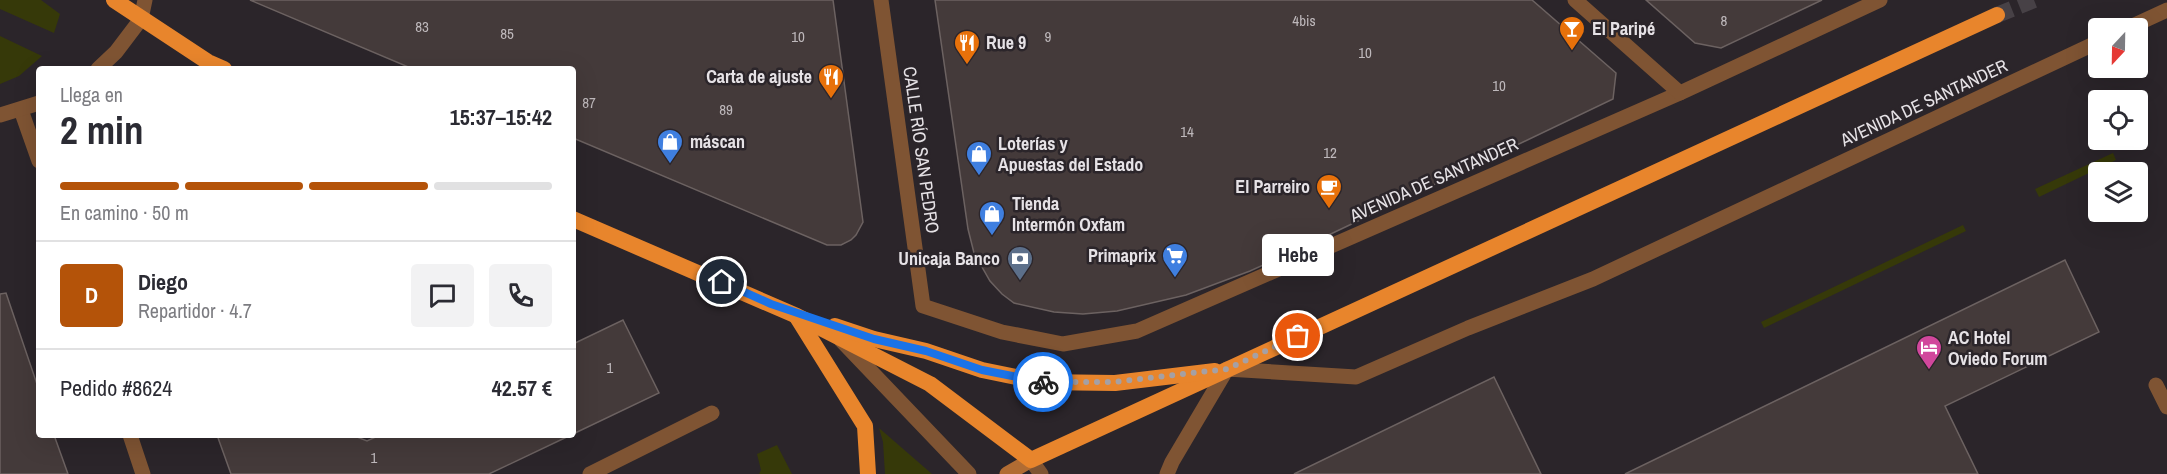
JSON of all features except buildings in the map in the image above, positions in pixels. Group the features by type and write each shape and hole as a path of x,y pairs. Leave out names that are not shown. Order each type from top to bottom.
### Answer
{"highway":[{"path":"114,0 217,66"},
{"name":"AVENIDA DE SANTANDER","path":"1036,467 1227,369 1997,15"},
{"path":"576,220 797,316 930,384 1036,467"},
{"path":"771,304 874,339 926,351 982,370 1040,382 1115,382 1227,369"},
{"path":"797,316 865,426 868,474"}],"main road":[{"path":"1007,474 1036,467"}],"street":[{"path":"101,66 117,52 141,19 145,0"},
{"name":"CALLE RÍO SAN PEDRO","path":"881,0 923,306"},
{"path":"1575,0 1680,93"},
{"name":"AVENIDA DE SANTANDER","path":"923,306 1002,332 1063,344 1137,331 1680,93 1880,0"},
{"path":"2148,19 2167,10"},
{"name":"AVENIDA DE SANTANDER","path":"1227,369 1356,376 1468,328 1593,279 2088,47"},
{"path":"0,114 36,104"},
{"path":"21,110 36,152"},
{"path":"836,336 969,474"},
{"path":"1167,474 1227,369"},
{"path":"2156,385 2167,407"},
{"path":"590,474 712,413"},
{"path":"131,438 143,474"}],"green space":[{"path":"0,0 41,0 60,14 54,33 0,9"},
{"path":"0,36 42,56 19,76 0,84"},
{"path":"2113,153 2116,160 2112,162 2094,162"},
{"path":"2088,165 2088,173 2039,197 2035,189"},
{"path":"1963,225 1966,231 1764,328 1761,322"},
{"path":"879,428 932,474 885,474 883,442"},
{"path":"777,445 792,474 759,474 761,470 757,454"}],"tunnel":[{"path":"1997,15 2034,0"}],"way so far":[{"path":"1043,382 1115,382 1227,369 1298,336"}],"place":[{"name":"El Paripé","path":"1572,52"},
{"name":"Rue 9","path":"967,66"},
{"name":"Carta de ajuste","path":"831,100"},
{"name":"máscan","path":"670,165"},
{"name":"Loterías y Apuestas del Estado","path":"979,177"},
{"name":"El Parreiro","path":"1329,210"},
{"name":"Tienda Intermón Oxfam","path":"992,237"},
{"name":"Primaprix","path":"1175,279"},
{"name":"Unicaja Banco","path":"1020,282"},
{"name":"Hebe","path":"1298,336"},
{"name":"AC Hotel Oviedo Forum","path":"1929,371"}],"route":[{"path":"722,282 771,304 874,339 926,351 982,370 1043,382"}]}
